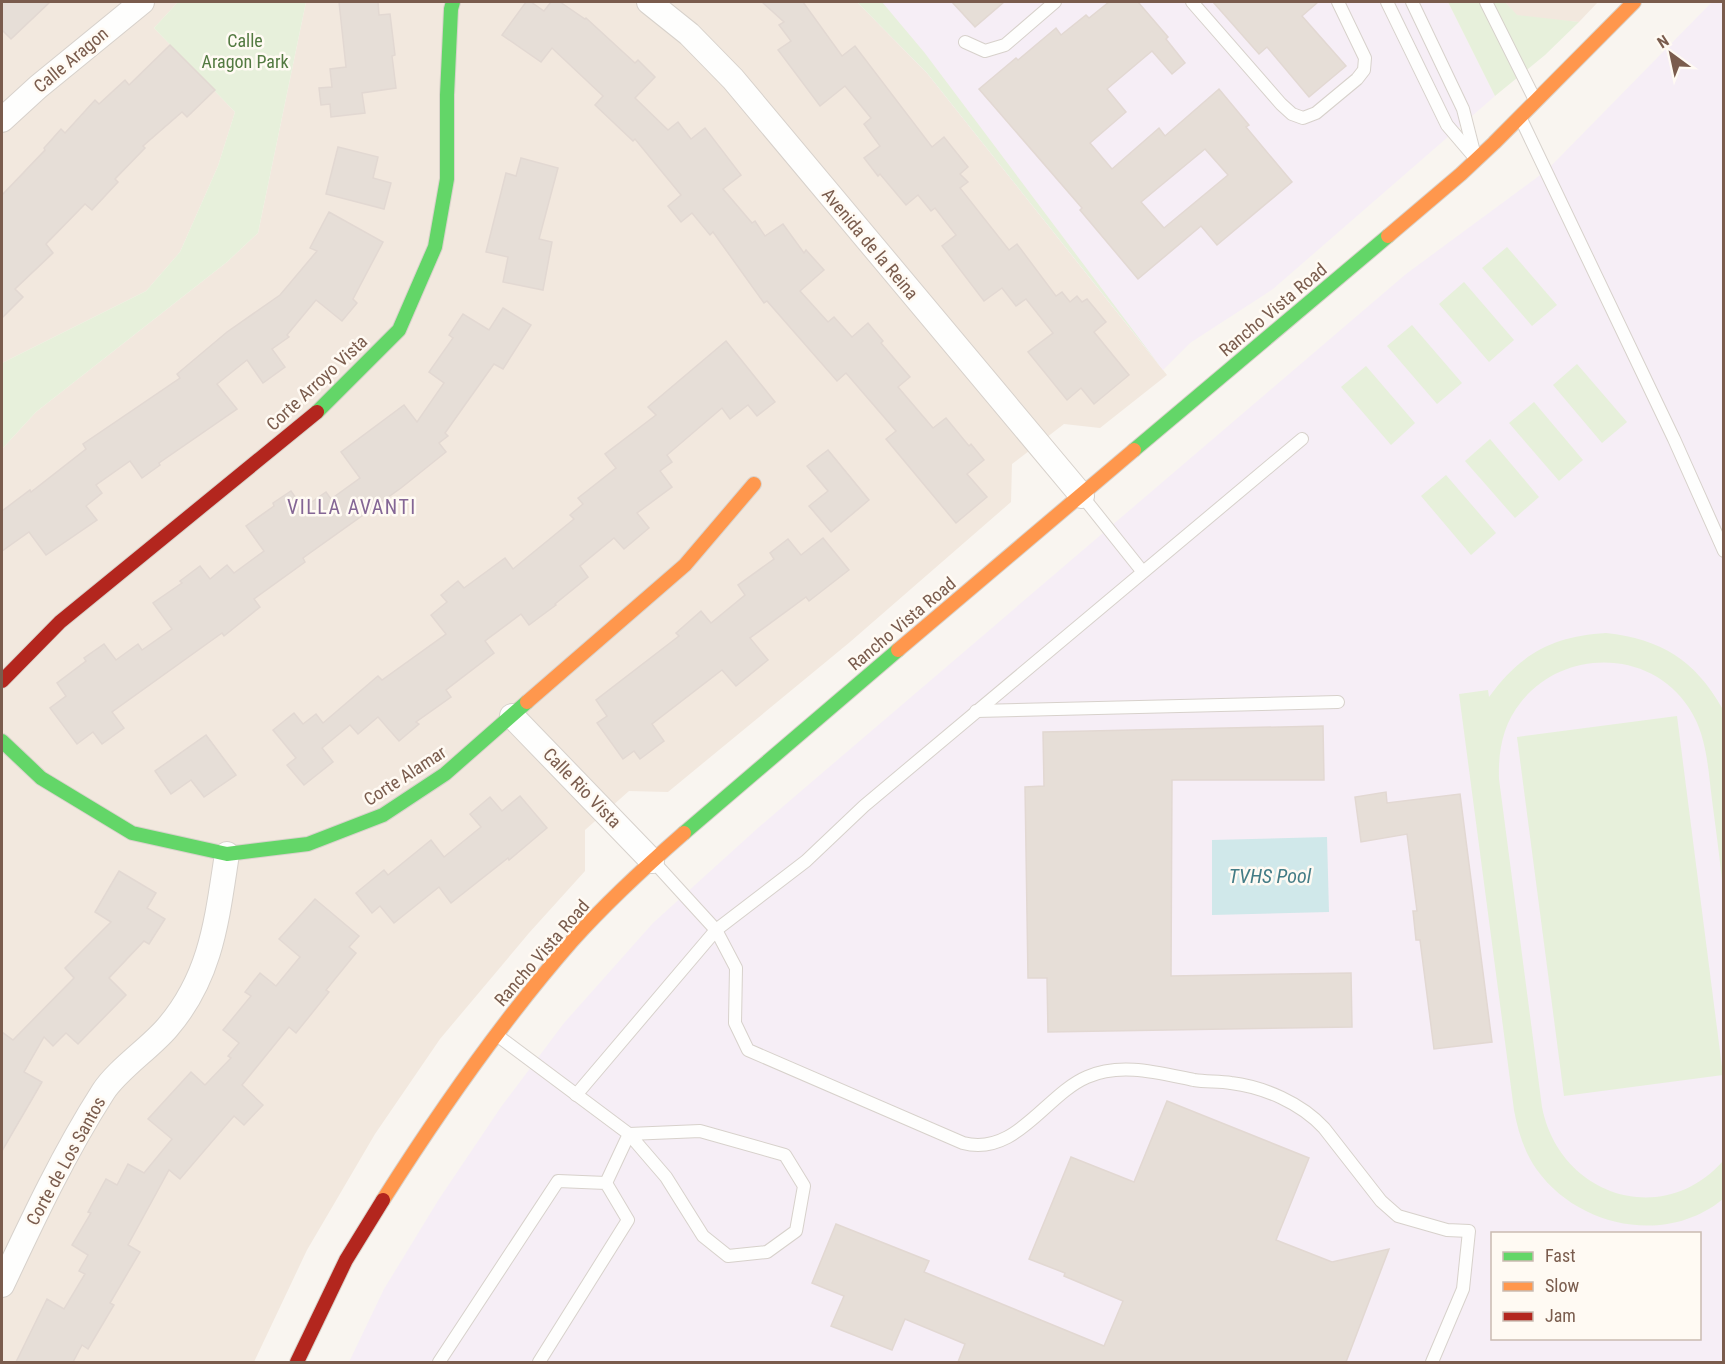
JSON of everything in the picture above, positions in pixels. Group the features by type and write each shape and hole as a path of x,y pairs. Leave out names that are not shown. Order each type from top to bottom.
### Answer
{"main road":[{"name":"Corte Arroyo Vista","path":"2,681 60,622 325,405 399,330 435,247 447,180 447,95 453,2"},
{"name":"Rancho Vista Road","path":"297,1362 346,1260 399,1175 496,1034 573,940 652,861 1476,160 1634,2"},
{"name":"Corte Alamar","path":"2,741 41,777 132,833 226,854 308,844 383,815 445,774 685,565 754,484"}],"street":[{"name":"Calle Aragon","path":"2,120 38,87 142,2"},
{"name":"Avenida de la Reina","path":"649,2 689,34 733,79 1082,496"},
{"name":"Calle Rio Vista","path":"512,716 652,861"},
{"name":"Corte de Los Santos","path":"2,1285 51,1183 105,1090 168,1027 199,981 215,932 226,854"}],"lane":[{"path":"965,42 985,51 1005,45 1055,2"},
{"path":"1192,2 1281,104 1292,114 1303,118 1316,113 1357,79 1364,70 1365,58 1338,2"},
{"path":"1387,2 1447,125 1476,160"},
{"path":"1412,2 1463,109 1476,160"},
{"path":"1486,2 1536,102"},
{"path":"1520,118 1674,439 1724,551"},
{"path":"576,1095 716,930 806,861 864,806 1302,439"},
{"path":"1082,496 1142,571"},
{"path":"976,711 1338,702"},
{"path":"652,861 716,930 736,968 735,1023 748,1050 963,1143 986,1146 1010,1135 1045,1110 1074,1084 1102,1071 1141,1070 1198,1081 1232,1083 1286,1100 1315,1119 1336,1142 1381,1201 1398,1216 1425,1226 1469,1231 1463,1289 1432,1362"},
{"path":"496,1034 629,1134 666,1177 703,1236 728,1256 767,1252 796,1231 804,1186 785,1155 700,1131 629,1134"},
{"path":"606,1183 629,1134"},
{"path":"439,1362 558,1181 606,1183"},
{"path":"539,1362 628,1220 606,1183"}],"shaded area":[{"path":"2,2 178,2 154,28 235,112 218,166 180,252 146,291 2,363"},
{"name":"VILLA AVANTI","path":"306,2 857,2 927,73 1167,375 1100,428 1064,424 1012,464 1011,502 850,642 668,792 629,791 585,830 585,871 529,933 440,1039 375,1134 307,1250 254,1362 2,1362 2,449 36,412 227,262 258,233"},
{"path":"857,2 1448,2 1495,96 1273,289 1190,343 1163,370 927,73"},
{"path":"1505,2 1598,2 1579,22 1516,15"},
{"path":"1712,2 1723,2 1723,1362 349,1362 384,1289 439,1199 501,1107 564,1023 653,923 759,827 1406,274 1547,170"}],"green space":[{"name":"Calle Aragon Park","path":"178,2 306,2 258,233 227,262 36,412 2,449 2,363 146,291 180,252 218,166 235,112 154,28"},
{"path":"857,2 882,2 924,52 1160,366 927,73"},
{"path":"1448,2 1505,2 1517,15 1579,22 1545,55 1495,96"},
{"path":"1507,247 1557,305 1532,326 1482,268"},
{"path":"1464,282 1514,340 1489,362 1439,304"},
{"path":"1412,325 1462,383 1437,404 1387,346"},
{"path":"1577,364 1627,422 1602,443 1553,385"},
{"path":"1366,366 1415,423 1391,445 1341,387"},
{"path":"1534,402 1583,460 1559,481 1509,423"},
{"path":"1490,439 1539,497 1515,518 1465,461"},
{"path":"1446,475 1496,533 1471,555 1421,496"},
{"path":"1606,633 1644,640 1675,655 1700,677 1722,708 1723,890 1708,764 1700,729 1689,708 1673,689 1653,675 1630,666 1607,663 1583,665 1560,672 1539,684 1521,702 1510,719 1499,758 1499,779 1542,1107 1552,1137 1569,1162 1591,1181 1616,1193 1643,1197 1671,1194 1698,1182 1723,1161 1723,1199 1700,1214 1676,1222 1650,1226 1624,1224 1599,1217 1575,1205 1554,1190 1537,1170 1522,1141 1514,1110 1459,694 1488,690 1489,697 1513,669 1539,650 1570,638"},
{"path":"1677,716 1723,1075 1564,1096 1517,737"}],"water":[{"name":"TVHS Pool","path":"1327,837 1329,912 1212,915 1212,840"}],"building":[{"path":"2,2 50,2 11,39 2,30"},
{"path":"339,2 378,2 379,15 390,14 396,88 362,93 365,113 331,117 330,104 321,105 319,88 332,87 330,69 346,67"},
{"path":"526,2 531,2 544,11 551,2 560,2 586,18 635,63 638,60 655,77 635,98 668,130 678,122 691,139 705,128 741,175 723,189 752,223 755,221 765,236 783,224 804,253 806,250 824,270 800,291 828,322 834,317 852,337 868,323 883,341 881,343 910,377 898,387 933,428 946,418 984,460 967,474 987,497 956,523 886,439 896,431 846,373 837,381 767,301 764,303 713,232 710,235 692,213 681,222 668,206 681,195 635,139 633,141 595,105 603,96 552,48 541,62 502,35"},
{"path":"762,2 803,2 842,56 855,46 932,147 944,137 968,167 960,174 968,182 960,188 1009,250 1017,244 1056,296 1062,292 1070,302 1077,296 1082,302 1087,299 1106,322 1094,332 1129,375 1094,404 1081,388 1067,400 1028,352 1053,333 1026,299 1016,306 1002,288 984,301 942,246 956,235 935,208 931,211 918,195 906,205 864,158 880,146 864,124 871,118 845,86 820,106 778,50 791,41 779,25 784,22"},
{"path":"952,2 1004,2 975,27"},
{"path":"1109,2 1138,2 1168,37 1166,39 1185,63 1172,74 1152,51 1107,89 1126,112 1090,143 1112,169 1159,128 1165,136 1219,89 1249,125 1246,127 1292,182 1217,245 1201,226 1138,279 1080,210 1082,208 979,89 1056,28 1061,35 1086,15 1089,18","holes":["1205,149 1228,175 1164,228 1141,202"]},
{"path":"1213,2 1318,2 1302,16 1346,66 1309,97 1267,47 1259,54"},
{"path":"170,45 215,90 187,117 182,112 143,146 145,148 115,179 118,182 92,210 85,204 46,244 53,253 15,289 23,297 2,318 2,195 45,150 44,148 61,129 65,133 95,100 99,104 125,80 129,85"},
{"path":"338,147 378,157 373,178 391,183 384,209 326,194"},
{"path":"521,158 558,168 539,239 552,242 543,290 503,282 508,257 486,252 506,173 516,176"},
{"path":"329,212 383,242 353,299 357,303 342,321 316,300 287,335 289,337 272,349 285,367 263,383 247,360 217,384 237,409 159,463 160,465 142,478 130,461 96,485 102,493 86,506 97,520 46,555 29,532 2,551 2,511 30,490 31,492 86,449 83,444 180,378 177,374 227,332 280,295 317,251 310,248"},
{"path":"503,308 531,325 503,369 494,364 445,433 448,436 439,443 446,452 401,488 303,558 305,562 254,599 260,607 224,636 222,633 112,712 124,728 102,744 93,732 77,744 50,708 66,696 57,683 86,661 84,658 104,644 116,660 138,644 142,650 172,629 153,603 182,583 180,581 200,566 210,579 227,565 234,573 264,551 246,526 274,506 273,503 291,491 303,508 326,492 331,499 360,478 341,452 404,405 417,422 444,383 429,372 453,338 449,335 463,314 489,330"},
{"path":"726,341 775,402 757,416 748,405 730,419 722,408 667,455 672,462 660,471 672,487 637,513 649,528 624,549 614,538 580,566 588,577 529,625 521,614 485,641 494,653 446,690 451,697 416,722 419,724 399,741 378,717 358,734 350,725 322,748 333,762 304,785 287,765 296,758 273,730 294,713 303,724 316,714 323,723 378,676 382,680 446,634 431,615 447,602 441,595 458,581 464,588 505,558 513,569 574,519 570,515 583,504 578,498 616,468 605,454 656,415 648,407"},
{"path":"828,450 869,500 831,532 809,506 828,491 807,466"},
{"path":"823,538 849,570 809,601 806,597 750,638 768,660 736,686 722,670 652,724 664,741 640,759 634,751 623,759 597,723 607,716 596,700 679,636 676,633 701,611 711,623 745,595 738,585 774,559 770,553 788,539 801,555"},
{"path":"1323,726 1324,780 1172,780 1171,976 1351,973 1352,1027 1048,1032 1047,978 1028,978 1025,787 1044,786 1043,732"},
{"path":"206,735 236,775 204,797 191,780 171,794 155,771"},
{"path":"1386,792 1387,803 1460,794 1492,1042 1434,1049 1420,940 1416,940 1413,911 1417,911 1407,834 1361,842 1355,797"},
{"path":"520,796 547,828 509,860 508,858 451,903 439,887 394,923 380,906 372,913 356,893 384,870 388,875 431,840 444,857 481,827 470,814 490,797 502,811"},
{"path":"119,871 156,893 147,908 165,919 149,944 144,941 109,978 126,995 78,1044 66,1033 53,1046 44,1037 24,1072 42,1082 2,1151 2,1032 13,1040 74,978 65,968 111,922 95,912"},
{"path":"315,899 359,936 349,947 356,953 296,1033 289,1027 242,1085 263,1105 244,1125 234,1116 180,1179 169,1170 128,1245 140,1252 110,1303 114,1305 88,1349 82,1345 73,1362 16,1362 47,1299 64,1309 85,1274 79,1271 88,1255 72,1245 91,1213 88,1212 106,1179 117,1185 128,1164 144,1173 172,1139 148,1119 191,1072 205,1085 231,1058 228,1056 239,1043 223,1030 251,996 245,992 260,973 276,986 300,957 279,939"},
{"path":"1167,1101 1309,1158 1276,1240 1332,1262 1389,1249 1346,1362 958,1362 965,1344 905,1319 892,1350 831,1326 844,1296 812,1283 836,1224 929,1261 924,1272 1104,1346 1123,1301 1064,1276 1065,1273 1029,1259 1071,1157 1134,1182"}],"traffic: fast":[{"path":"317,412 399,330 435,247 447,179 447,95 453,2"},
{"path":"1134,450 1388,236"},
{"path":"684,833 898,650"},
{"path":"2,741 41,778 132,833 227,854 308,844 383,815 445,774 527,702"}],"traffic: slow":[{"path":"1388,236 1494,143 1634,2"},
{"path":"898,650 1134,450"},
{"path":"527,702 685,565 754,484"},
{"path":"383,1200 473,1067 546,971 598,913 684,833"}],"traffic: jam":[{"path":"2,681 60,622 317,412"},
{"path":"297,1362 346,1260 383,1200"}],"district":[{"name":"VILLA AVANTI","path":"352,507"}]}
